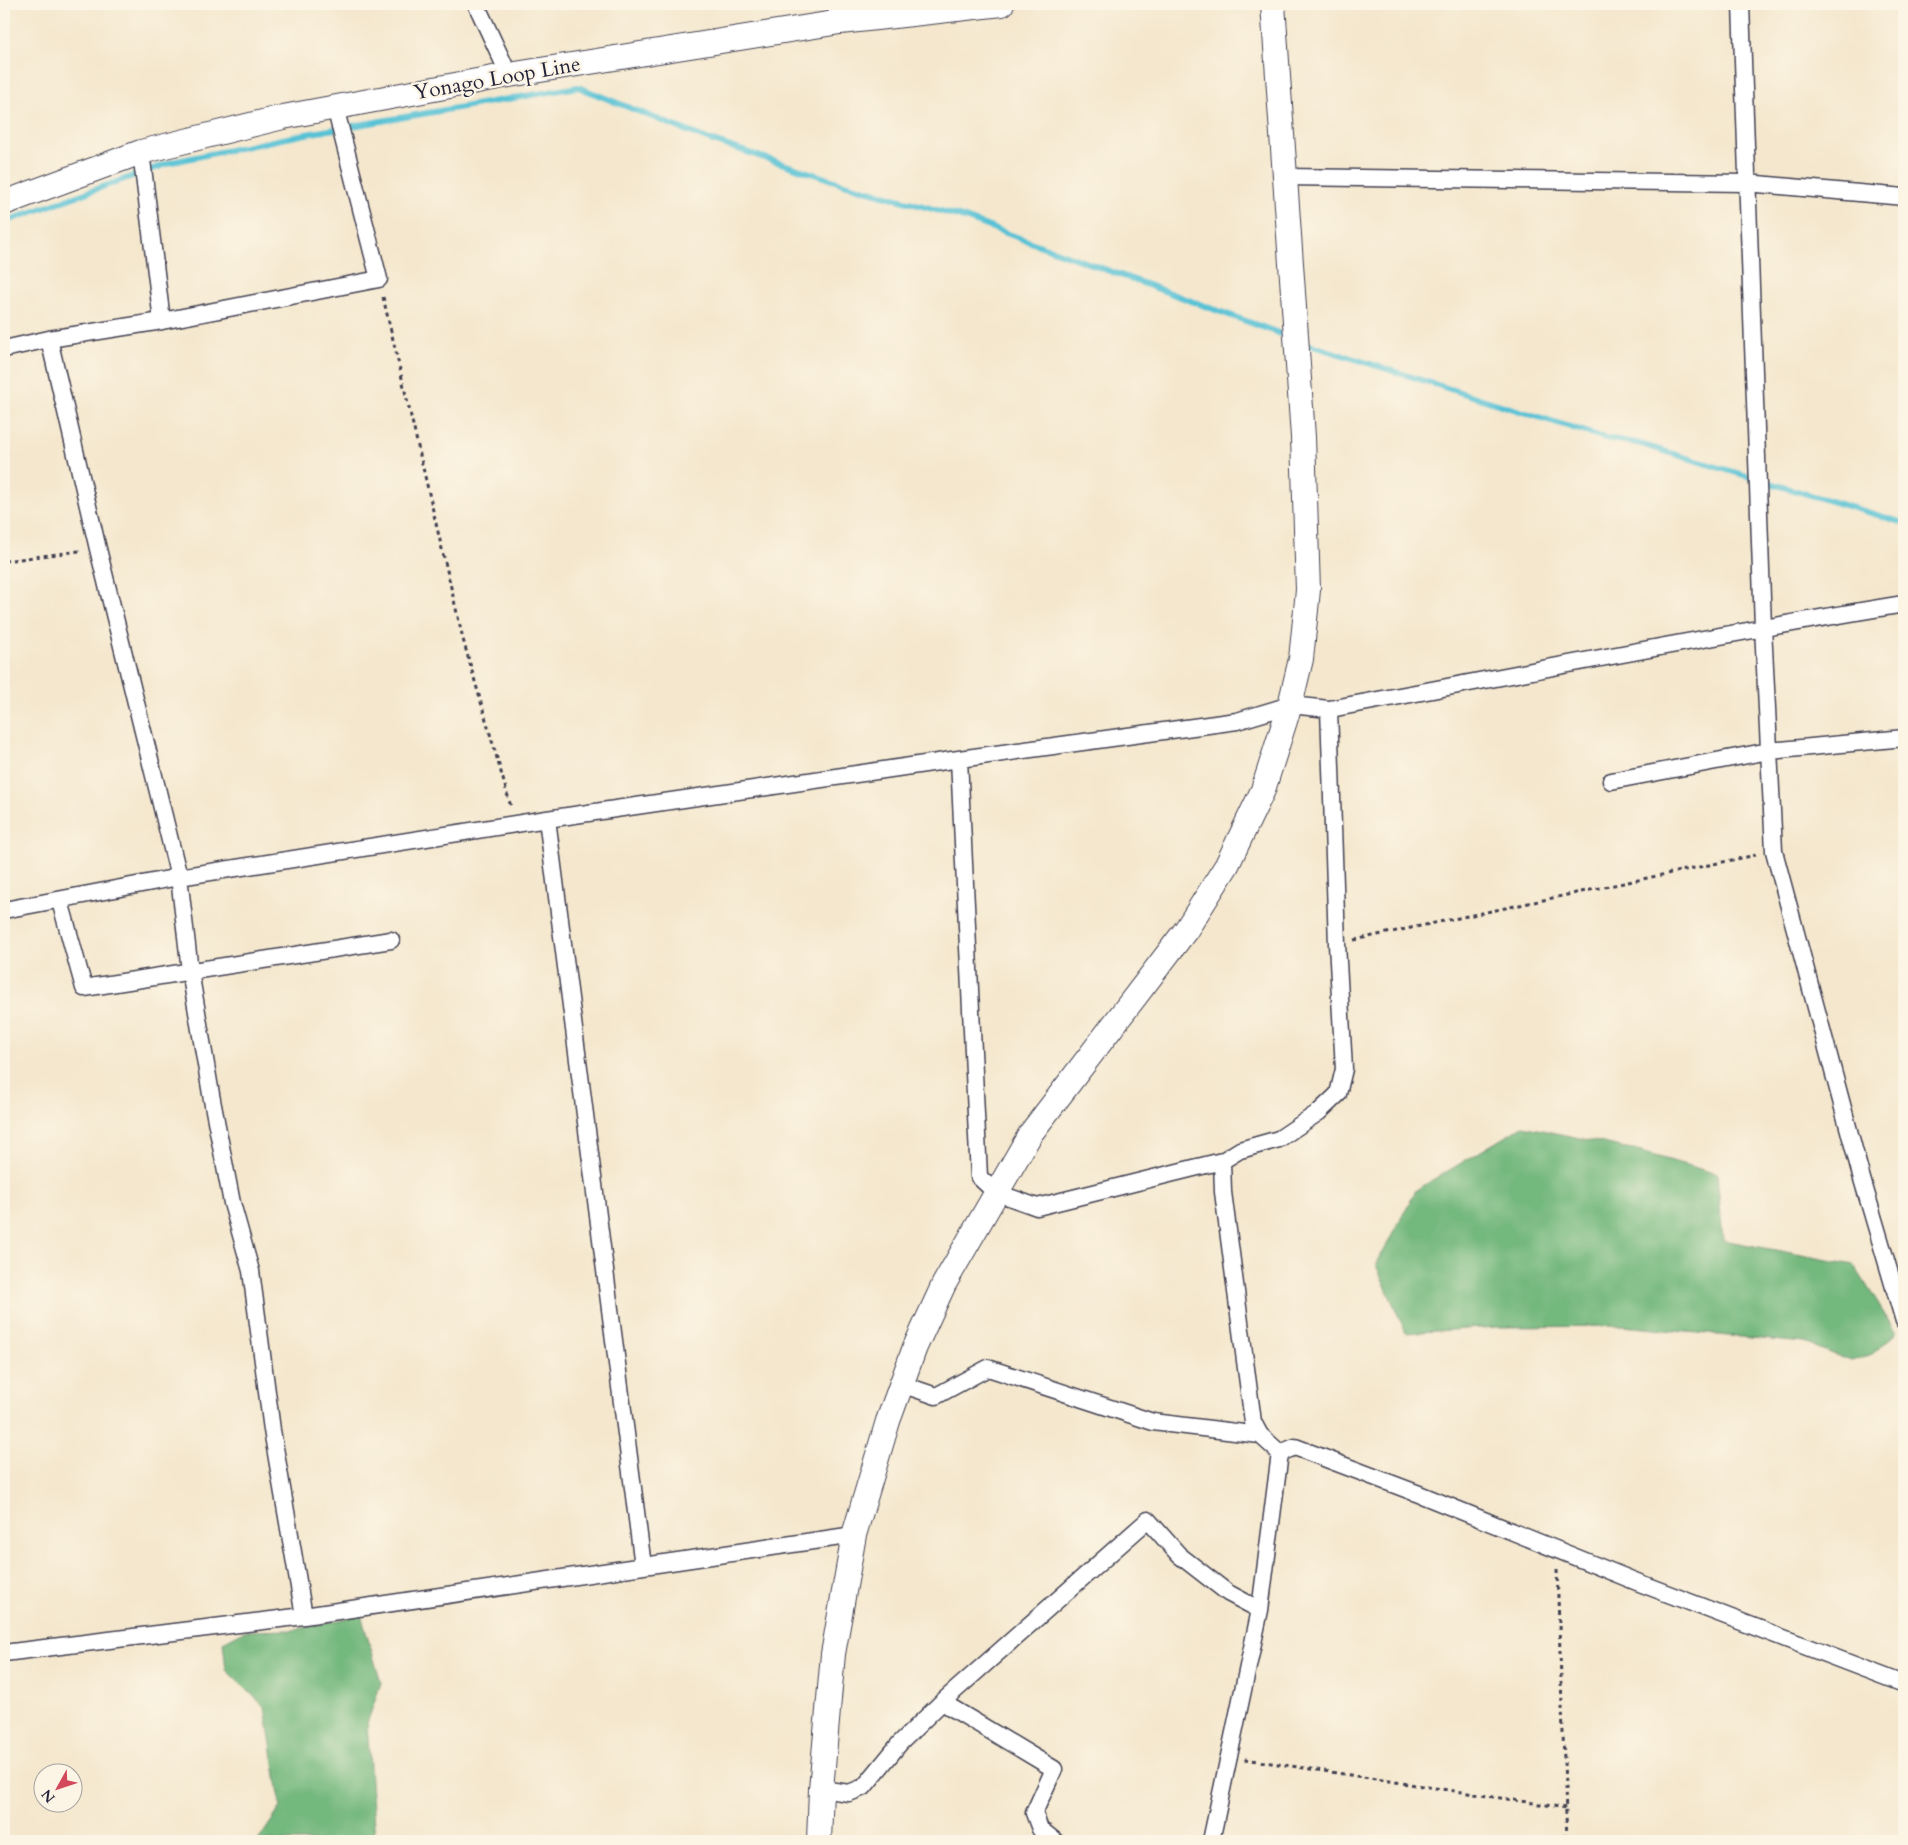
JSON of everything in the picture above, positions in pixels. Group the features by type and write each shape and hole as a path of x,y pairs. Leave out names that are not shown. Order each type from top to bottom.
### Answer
{"street":[{"path":"476,4 509,75"},
{"name":"Yonago Loop Line","path":"4,203 142,152 283,117 838,13 1002,4"},
{"path":"819,1841 821,1789 833,1654 854,1535 888,1421 915,1347 944,1284 995,1192 1031,1133 1186,930 1227,865 1263,790 1290,705 1301,659 1308,590 1304,437 1273,4"},
{"path":"1741,4 1763,627 1774,851 1862,1179 1904,1321"},
{"path":"4,348 162,321 379,279 335,107"},
{"path":"142,152 162,321"},
{"path":"1285,177 1746,183 1904,197"},
{"path":"49,339 179,878 190,971 232,1203 251,1271 272,1430 304,1616"},
{"path":"4,910 179,878 547,819 1237,721 1290,705 1329,708 1688,643 1763,627 1904,604"},
{"path":"959,759 979,1177 995,1192 1037,1207 1222,1160 1240,1150 1278,1139 1319,1112 1338,1094 1344,1069 1337,944 1329,708"},
{"path":"1611,781 1769,751 1904,738"},
{"path":"547,819 643,1566"},
{"path":"60,901 84,988 391,940"},
{"path":"1222,1160 1223,1192 1253,1422 1260,1435 1280,1453"},
{"path":"901,1384 936,1396 988,1368 1153,1422 1260,1435"},
{"path":"1280,1453 1295,1447 1904,1684"},
{"path":"1211,1841 1260,1610 1280,1453"},
{"path":"821,1789 849,1793 864,1787 900,1743 942,1702 1148,1520 1179,1556 1228,1593 1260,1610"},
{"path":"4,1653 304,1616 854,1535"},
{"path":"942,1702 1054,1769 1034,1813 1040,1830 1055,1841"}],"path":[{"path":"379,279 464,643 516,824"},
{"path":"4,561 98,548"},
{"path":"1337,944 1774,851"},
{"path":"1556,1549 1567,1841"},
{"path":"1228,1757 1566,1808"}],"green space":[{"path":"1523,1126 1631,1149 1717,1174 1723,1240 1854,1265 1896,1333 1870,1356 1851,1361 1805,1343 1622,1326 1496,1327 1406,1333 1376,1265 1416,1190"},
{"path":"361,1615 381,1683 367,1723 375,1841 258,1841 281,1807 265,1707 226,1670 223,1642 244,1631 295,1630"}],"waterway":[{"path":"4,222 172,162 306,134 578,87 707,139 844,184 965,218 1292,338"},
{"path":"1301,342 1605,438 1637,443 1904,523"}]}
